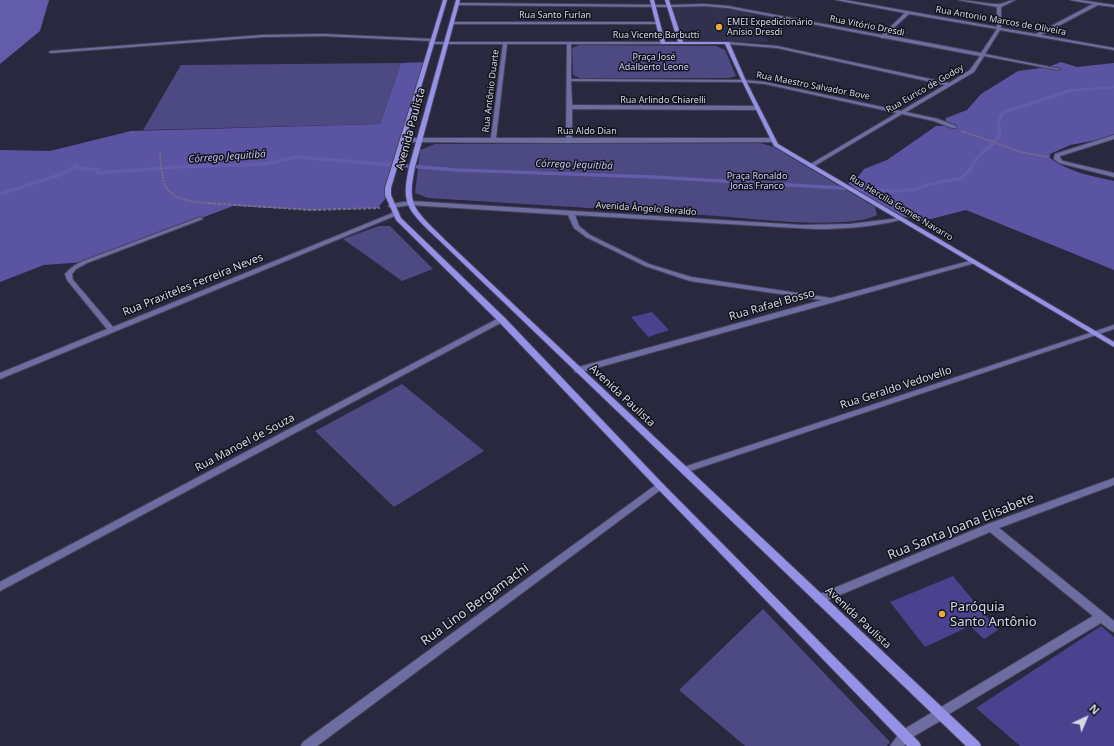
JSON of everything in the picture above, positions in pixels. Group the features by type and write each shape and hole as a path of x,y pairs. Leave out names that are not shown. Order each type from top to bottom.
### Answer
{"street":[{"name":"Avenida Paulista","path":"393,210 388,188 445,0"},
{"path":"652,0 663,43"},
{"path":"667,0 681,43"},
{"name":"Rua Antonio Marcos de Oliveira","path":"838,0 1114,49"},
{"path":"960,0 999,6 1013,0"},
{"path":"1072,0 1114,6"},
{"name":"Avenida Paulista","path":"457,2 409,183 410,202 427,225 975,746"},
{"name":"Rua Vitório Dresdi","path":"457,2 670,6 704,5 728,7 982,56 1058,69"},
{"path":"1037,35 1097,4"},
{"path":"999,6 999,29"},
{"path":"882,37 908,13"},
{"name":"Rua Santo Furlan","path":"452,23 658,23"},
{"name":"Rua Eurico de Godoy","path":"811,166 972,71 999,29"},
{"name":"Rua Vicente Barbutti","path":"51,52 263,36 323,35 446,43 727,43 777,48 950,84"},
{"name":"Rua Antônio Duarte","path":"493,141 506,43"},
{"path":"569,43 569,140"},
{"name":"Rua Hercília Gomes Navarro","path":"727,43 776,145 898,219 1114,345"},
{"name":"Rua Maestro Salvador Bove","path":"569,80 744,81 779,85 936,120 954,127"},
{"name":"Rua Arlindo Chiarelli","path":"569,107 757,108"},
{"path":"1113,138 1064,152 1057,155 1057,159 1068,164 1114,175"},
{"name":"Rua Aldo Dian","path":"402,140 773,140"},
{"name":"Avenida Ângelo Beraldo","path":"393,210 410,202 802,227 845,228 871,225 898,219"},
{"path":"393,210 502,320 660,486 916,746"},
{"name":"Rua Praxiteles Ferreira Neves","path":"0,376 112,330 393,210"},
{"path":"571,213 576,227 588,236 647,265 690,279 831,300"},
{"path":"112,330 70,280 68,274 74,268 86,262 200,219"},
{"name":"Rua Rafael Bosso","path":"578,370 973,262"},
{"name":"Rua Manoel de Souza","path":"0,587 502,320"},
{"name":"Rua Geraldo Vedovello","path":"684,470 1114,327"},
{"name":"Rua Santa Joana Elisabete","path":"819,599 991,527 1114,481"},
{"name":"Rua Lino Bergamachi","path":"307,746 660,486"},
{"path":"991,527 1114,627"},
{"path":"896,746 905,735 1101,617"}],"path":[{"path":"954,127 1021,152 1057,159"},
{"path":"160,153 163,176 168,190 184,200 232,206 311,210 393,210"}],"shaded area":[{"path":"0,0 49,0 40,31 0,64"},
{"name":"EMEI Expedicionário Anísio Dresdi","path":"703,6 753,13 768,42 683,42 671,7"},
{"path":"426,62 388,195 378,208 311,210 233,206 85,262 44,265 0,282 0,150 50,151 131,131 380,124 401,63"},
{"path":"1061,62 1077,67 1114,63 1114,137 1070,145 1050,154 1050,158 1072,170 1114,181 1114,270 966,210 923,221 896,215 875,205 848,183 858,177 864,169 887,160 936,126 945,126 946,118 967,110 981,94 1018,71 1048,67"}],"green space":[{"name":"Praça José Adalberto Leone","path":"580,45 716,46 725,50 736,76 729,78 580,78 573,75 572,48"},
{"path":"401,63 380,124 143,130 181,65"},
{"name":"Praça Ronaldo Jonas Franco","path":"760,143 774,147 875,207 877,215 845,222 824,223 776,221 428,198 415,193 420,150 435,144"},
{"path":"379,226 390,226 433,269 402,281 343,239"},
{"path":"402,384 484,451 394,507 315,431"},
{"path":"763,609 890,742 887,746 745,746 679,690"}],"building":[{"path":"652,312 669,330 648,337 631,317"},
{"name":"Paróquia Santo Antônio","path":"953,576 998,630 984,639 970,626 925,647 890,602"},
{"path":"1101,626 1114,637 1114,746 1020,746 976,708"}],"waterway":[{"name":"Córrego Jequitibá","path":"1070,91 1114,87"},
{"name":"Córrego Jequitibá","path":"0,194 62,174 77,165 78,168 98,170 98,173 177,167 264,164 298,157 457,170 653,177 893,191 915,190 927,185 962,178 969,171 977,158 1000,136 998,124 1002,113 1070,91"}],"place":[{"name":"EMEI Expedicionário Anísio Dresdi","path":"719,27"},
{"name":"Paróquia Santo Antônio","path":"942,614"}]}
